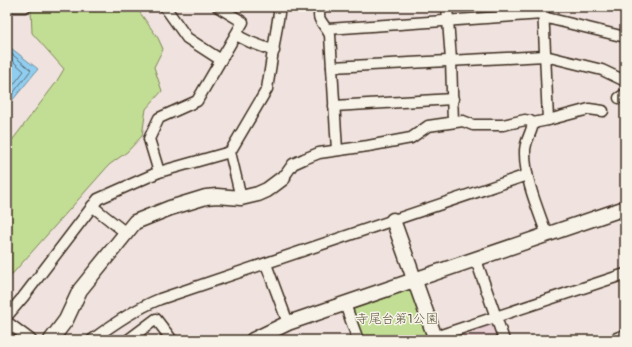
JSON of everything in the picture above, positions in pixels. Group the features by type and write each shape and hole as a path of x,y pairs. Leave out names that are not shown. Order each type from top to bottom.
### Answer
{"street":[{"path":"14,7 25,7"},
{"path":"166,7 187,38 221,60"},
{"path":"159,172 149,139 159,118 197,100 243,22 218,7"},
{"path":"241,198 230,152 267,89 280,7"},
{"path":"321,7 318,17 328,29 330,35 337,150"},
{"path":"447,7 451,60 453,122"},
{"path":"328,29 543,13 625,37"},
{"path":"543,13 548,120"},
{"path":"236,34 250,42 274,50"},
{"path":"332,67 545,56 602,70 625,81"},
{"path":"334,106 453,99"},
{"path":"51,340 66,320 80,290 135,222 170,208 206,197 217,196 241,198 258,194 267,190 283,178 293,164 319,153 411,138 428,126 463,121 473,125 503,125 525,120 530,120 533,123 588,109 603,111"},
{"path":"533,123 526,141 525,152 527,175 547,235"},
{"path":"7,316 98,199 159,172 230,152"},
{"path":"92,340 117,322 150,303 527,175"},
{"path":"92,206 126,233"},
{"path":"254,340 288,323 625,208"},
{"path":"393,220 435,338 625,274"},
{"path":"476,260 504,340"},
{"path":"266,264 288,323"},
{"path":"345,304 358,340"},
{"path":"128,340 156,319 172,340"},
{"path":"7,322 31,340"},
{"path":"617,340 625,337"}],"shaded area":[{"path":"490,322 494,324 499,340 442,340 443,338"}],"green space":[{"path":"34,7 113,7 115,10 126,12 130,7 136,7 158,38 163,49 154,67 162,91 146,109 142,136 127,152 109,165 7,280 7,147 55,84 64,69 32,33 31,10"},
{"name":"寺尾台第1公園","path":"412,289 429,340 362,340 352,311"}],"water":[{"path":"7,45 38,69 7,107"}]}
